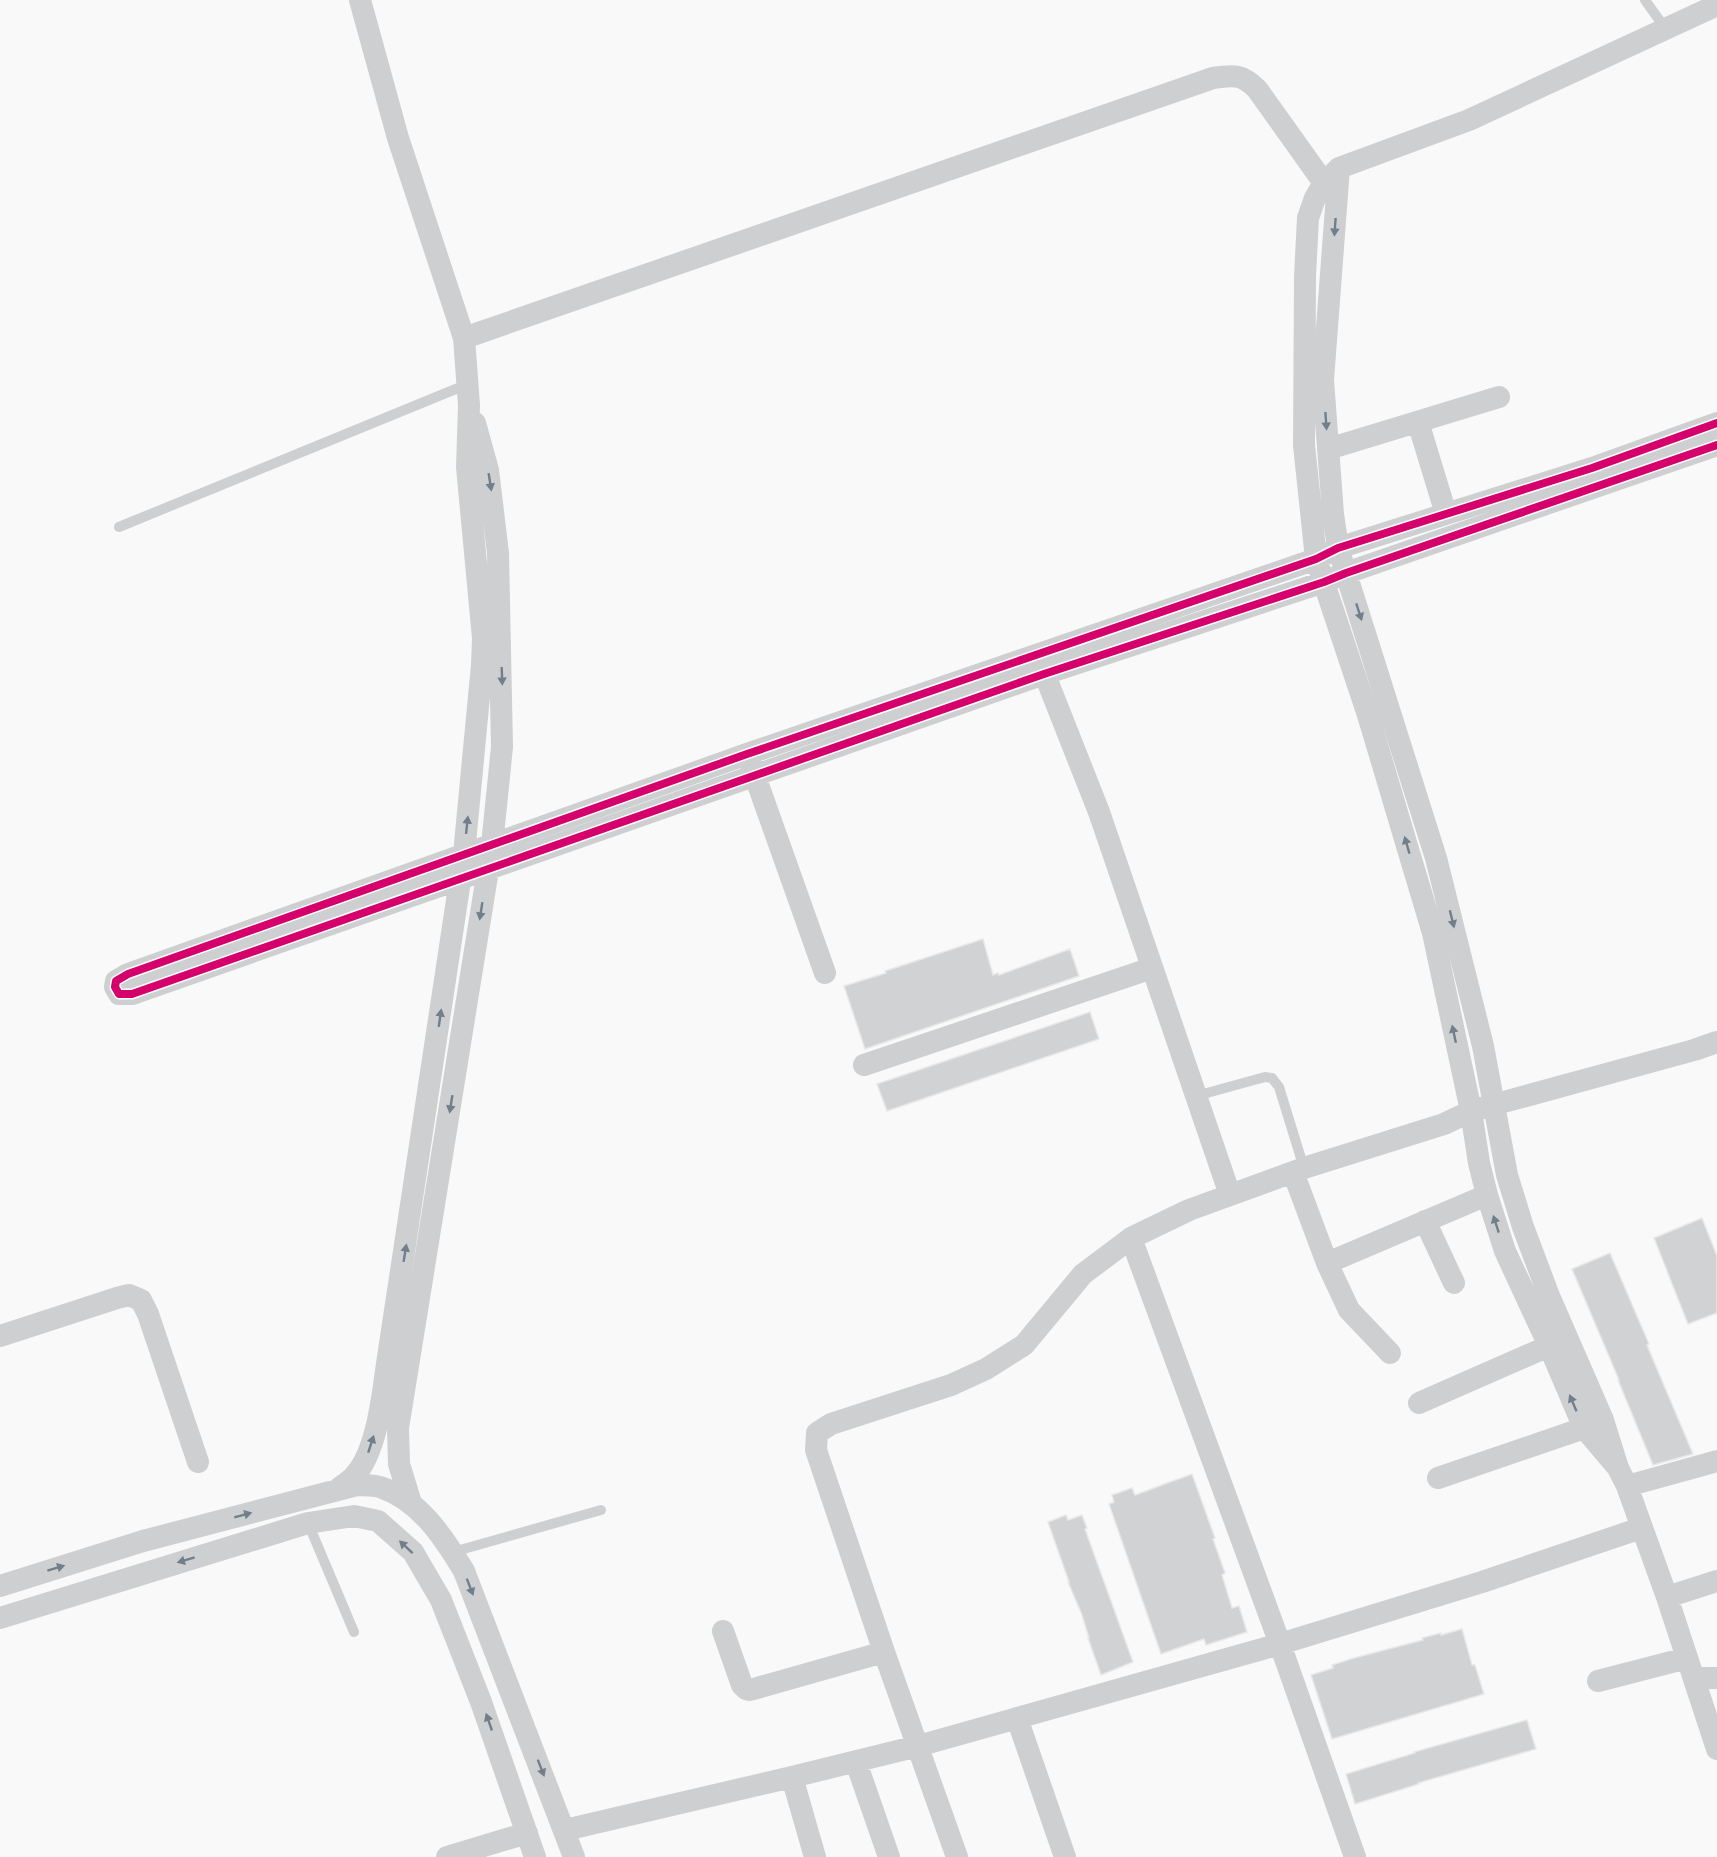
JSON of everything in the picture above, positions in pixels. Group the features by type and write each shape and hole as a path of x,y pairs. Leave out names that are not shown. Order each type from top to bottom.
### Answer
{"street":[{"path":"337,1490 356,1475 366,1458 376,1428 464,854 483,638 467,467 469,394 464,338 399,138 360,0"},
{"path":"1623,1477 1584,1428 1505,1251 1479,1162 1472,1117 1433,933 1368,715 1316,559 1304,445 1305,276 1308,218 1315,198 1332,176 1469,120 1717,5"},
{"path":"464,338 1213,78 1233,75 1247,79 1257,89 1332,176 1323,380 1333,514 1338,548 1436,858 1478,1024 1507,1175 1523,1227 1549,1296 1603,1420 1667,1597 1717,1749"},
{"path":"411,1503 399,1464 399,1428 492,845 502,747 498,553 488,470 469,394"},
{"path":"1328,449 1498,397"},
{"path":"1418,422 1446,514"},
{"path":"751,765 488,870 132,994 119,994 115,987 116,981 128,974 464,854 751,765 1040,664 1316,559 1338,548 1592,468 1717,423"},
{"path":"1040,664 1324,582 1717,445"},
{"path":"1040,664 1100,812 1230,1195"},
{"path":"751,765 825,973"},
{"path":"864,1065 1152,968"},
{"path":"957,1857 884,1652 816,1450 817,1432 831,1424 951,1385 986,1368 1024,1345 1083,1274 1131,1238 1190,1210 1299,1170 1717,1042"},
{"path":"1495,1111 1608,1089 1717,1057"},
{"path":"1299,1170 1327,1263 1349,1310 1390,1353"},
{"path":"1327,1263 1487,1195"},
{"path":"1425,1221 1454,1284"},
{"path":"1131,1238 1280,1644 1355,1857"},
{"path":"0,1336 117,1298 129,1295 141,1300 148,1314 198,1462"},
{"path":"1419,1403 1549,1346"},
{"path":"1438,1479 1584,1428"},
{"path":"1623,1477 1717,1461"},
{"path":"0,1586 143,1541 337,1490 357,1485 380,1487 411,1503 433,1525 464,1571 574,1857"},
{"path":"0,1618 308,1523 354,1516 378,1521 413,1552 441,1600 481,1702 535,1857"},
{"path":"565,1830 792,1778 918,1746 1280,1644 1482,1582 1641,1528"},
{"path":"1667,1597 1717,1581"},
{"path":"723,1631 742,1685 750,1690 884,1652"},
{"path":"1598,1681 1690,1668 1717,1678"},
{"path":"1017,1718 1065,1857"},
{"path":"856,1762 889,1857"},
{"path":"792,1778 815,1857"},
{"path":"447,1857 527,1833"}],"lane":[{"path":"1645,0 1665,28"},
{"path":"119,527 469,394"},
{"path":"1196,1096 1265,1077 1272,1078 1279,1087 1299,1170"},
{"path":"453,1552 601,1510"},
{"path":"308,1523 354,1632"}],"building":[{"path":"983,939 993,975 998,973 999,975 1070,949 1079,976 865,1049 844,986"},
{"path":"1090,1012 1099,1039 887,1111 877,1084"},
{"path":"1702,1218 1717,1256 1717,1313 1688,1324 1654,1238"},
{"path":"1610,1253 1693,1454 1653,1465 1572,1269"},
{"path":"1192,1474 1215,1538 1213,1539 1225,1573 1222,1575 1232,1608 1239,1606 1247,1632 1206,1645 1204,1639 1161,1654 1109,1504 1114,1502 1112,1495 1132,1488 1135,1495"},
{"path":"1066,1515 1068,1520 1082,1515 1133,1662 1101,1675 1048,1522"},
{"path":"1462,1629 1472,1665 1475,1665 1484,1694 1332,1739 1311,1675 1354,1658"},
{"path":"1527,1720 1536,1749 1355,1804 1346,1774"}],"cycle path":[{"path":"1717,423 1592,468 1338,548 1316,559 747,754 128,974 116,981 115,987 119,994 132,994 1044,674 1324,582 1717,445"}]}
